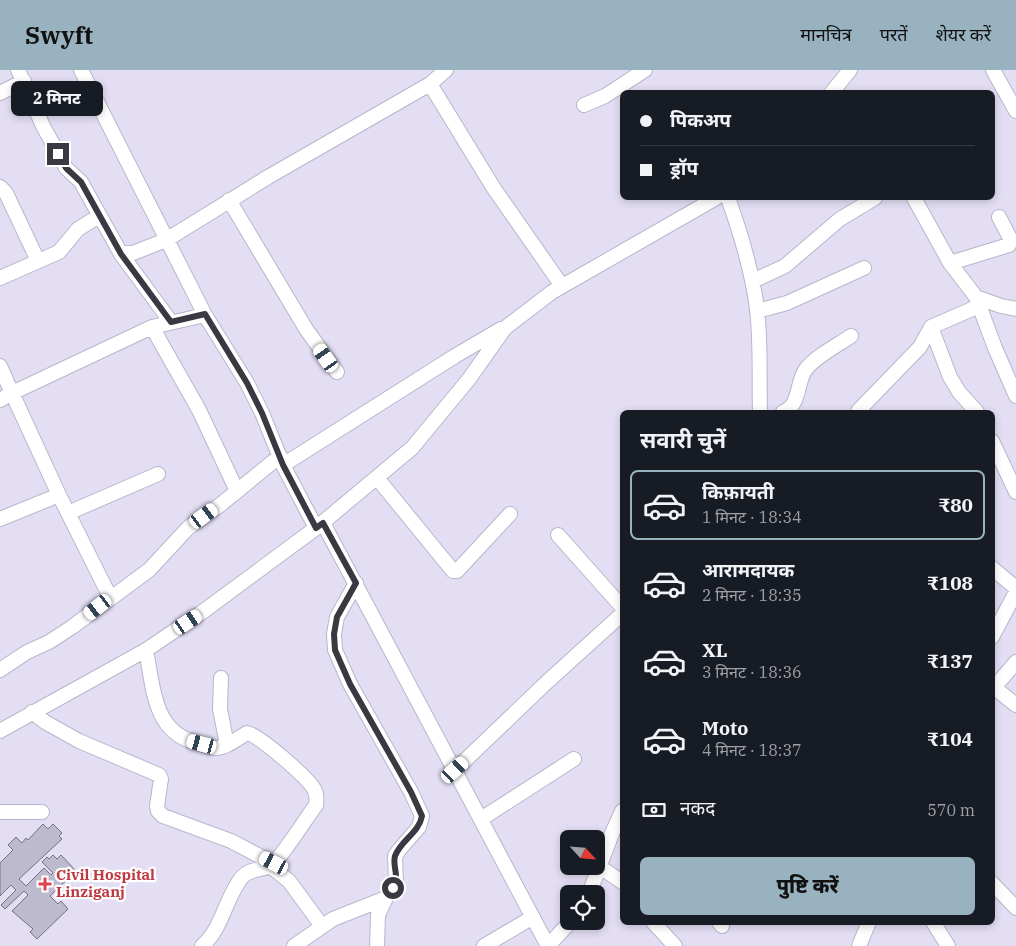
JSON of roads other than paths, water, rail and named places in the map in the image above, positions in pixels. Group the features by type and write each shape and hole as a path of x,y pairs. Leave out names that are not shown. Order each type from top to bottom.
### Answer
{"street":[{"path":"81,70 205,314 247,383 281,460 356,583 548,946 563,930"},
{"path":"126,254 133,254 166,240 268,176 430,84 446,70"},
{"path":"584,105 605,96 645,70"},
{"path":"840,89 850,70"},
{"path":"993,70 1016,111"},
{"path":"0,93 21,76 43,126 66,168 81,182 121,254 171,322"},
{"path":"430,84 493,187 562,286"},
{"path":"0,187 6,193 38,261"},
{"path":"229,200 306,329 337,372"},
{"path":"0,670 27,652 57,637 149,570 188,528 281,460 508,325 562,286 712,200"},
{"path":"729,200 742,236 757,310 760,410"},
{"path":"752,281 785,266 840,219 872,200"},
{"path":"915,200 950,263 977,301 1016,396"},
{"path":"0,278 59,252 78,229 99,216"},
{"path":"950,263 1009,245 1012,240 999,217"},
{"path":"757,310 787,303 864,268"},
{"path":"859,410 920,346 931,327 977,301 1016,309"},
{"path":"6,396 152,327 205,314"},
{"path":"0,731 146,650 201,613 320,525 412,448 470,379 508,325"},
{"path":"152,327 199,410 237,491"},
{"path":"931,327 950,377 959,392 975,410"},
{"path":"787,410 791,408 796,400 805,370 851,336"},
{"path":"0,366 6,396 59,495 110,597"},
{"path":"995,446 1016,492"},
{"path":"68,513 158,474"},
{"path":"377,478 453,571 457,572 510,514"},
{"path":"0,519 59,495"},
{"path":"558,535 620,605"},
{"path":"995,571 1016,590 995,627"},
{"path":"356,583 337,617 334,634 335,650 350,684 411,792 422,816 419,827 396,856 396,882 378,915 377,946"},
{"path":"455,770 620,616"},
{"path":"146,650 158,708 168,728 188,740 216,748 227,745 247,733 252,734 271,748 309,783 317,798 316,804 282,854 272,864 250,871 242,878 225,907 207,945"},
{"path":"995,688 1016,662"},
{"path":"222,678 220,709 227,745"},
{"path":"995,690 1016,705"},
{"path":"32,712 45,722 79,740 155,772 161,780 157,806 163,816 231,841 272,864 289,881 322,926"},
{"path":"481,819 574,760"},
{"path":"0,812 42,812"},
{"path":"605,858 618,834"},
{"path":"605,870 620,881"},
{"path":"995,885 1016,908"},
{"path":"294,946 340,916 386,898"},
{"path":"484,946 533,917"},
{"path":"656,925 675,946"},
{"path":"859,946 868,925"},
{"path":"935,925 948,946"}],"place":[{"name":"Civil Hospital Linziganj","path":"45,884"}]}
